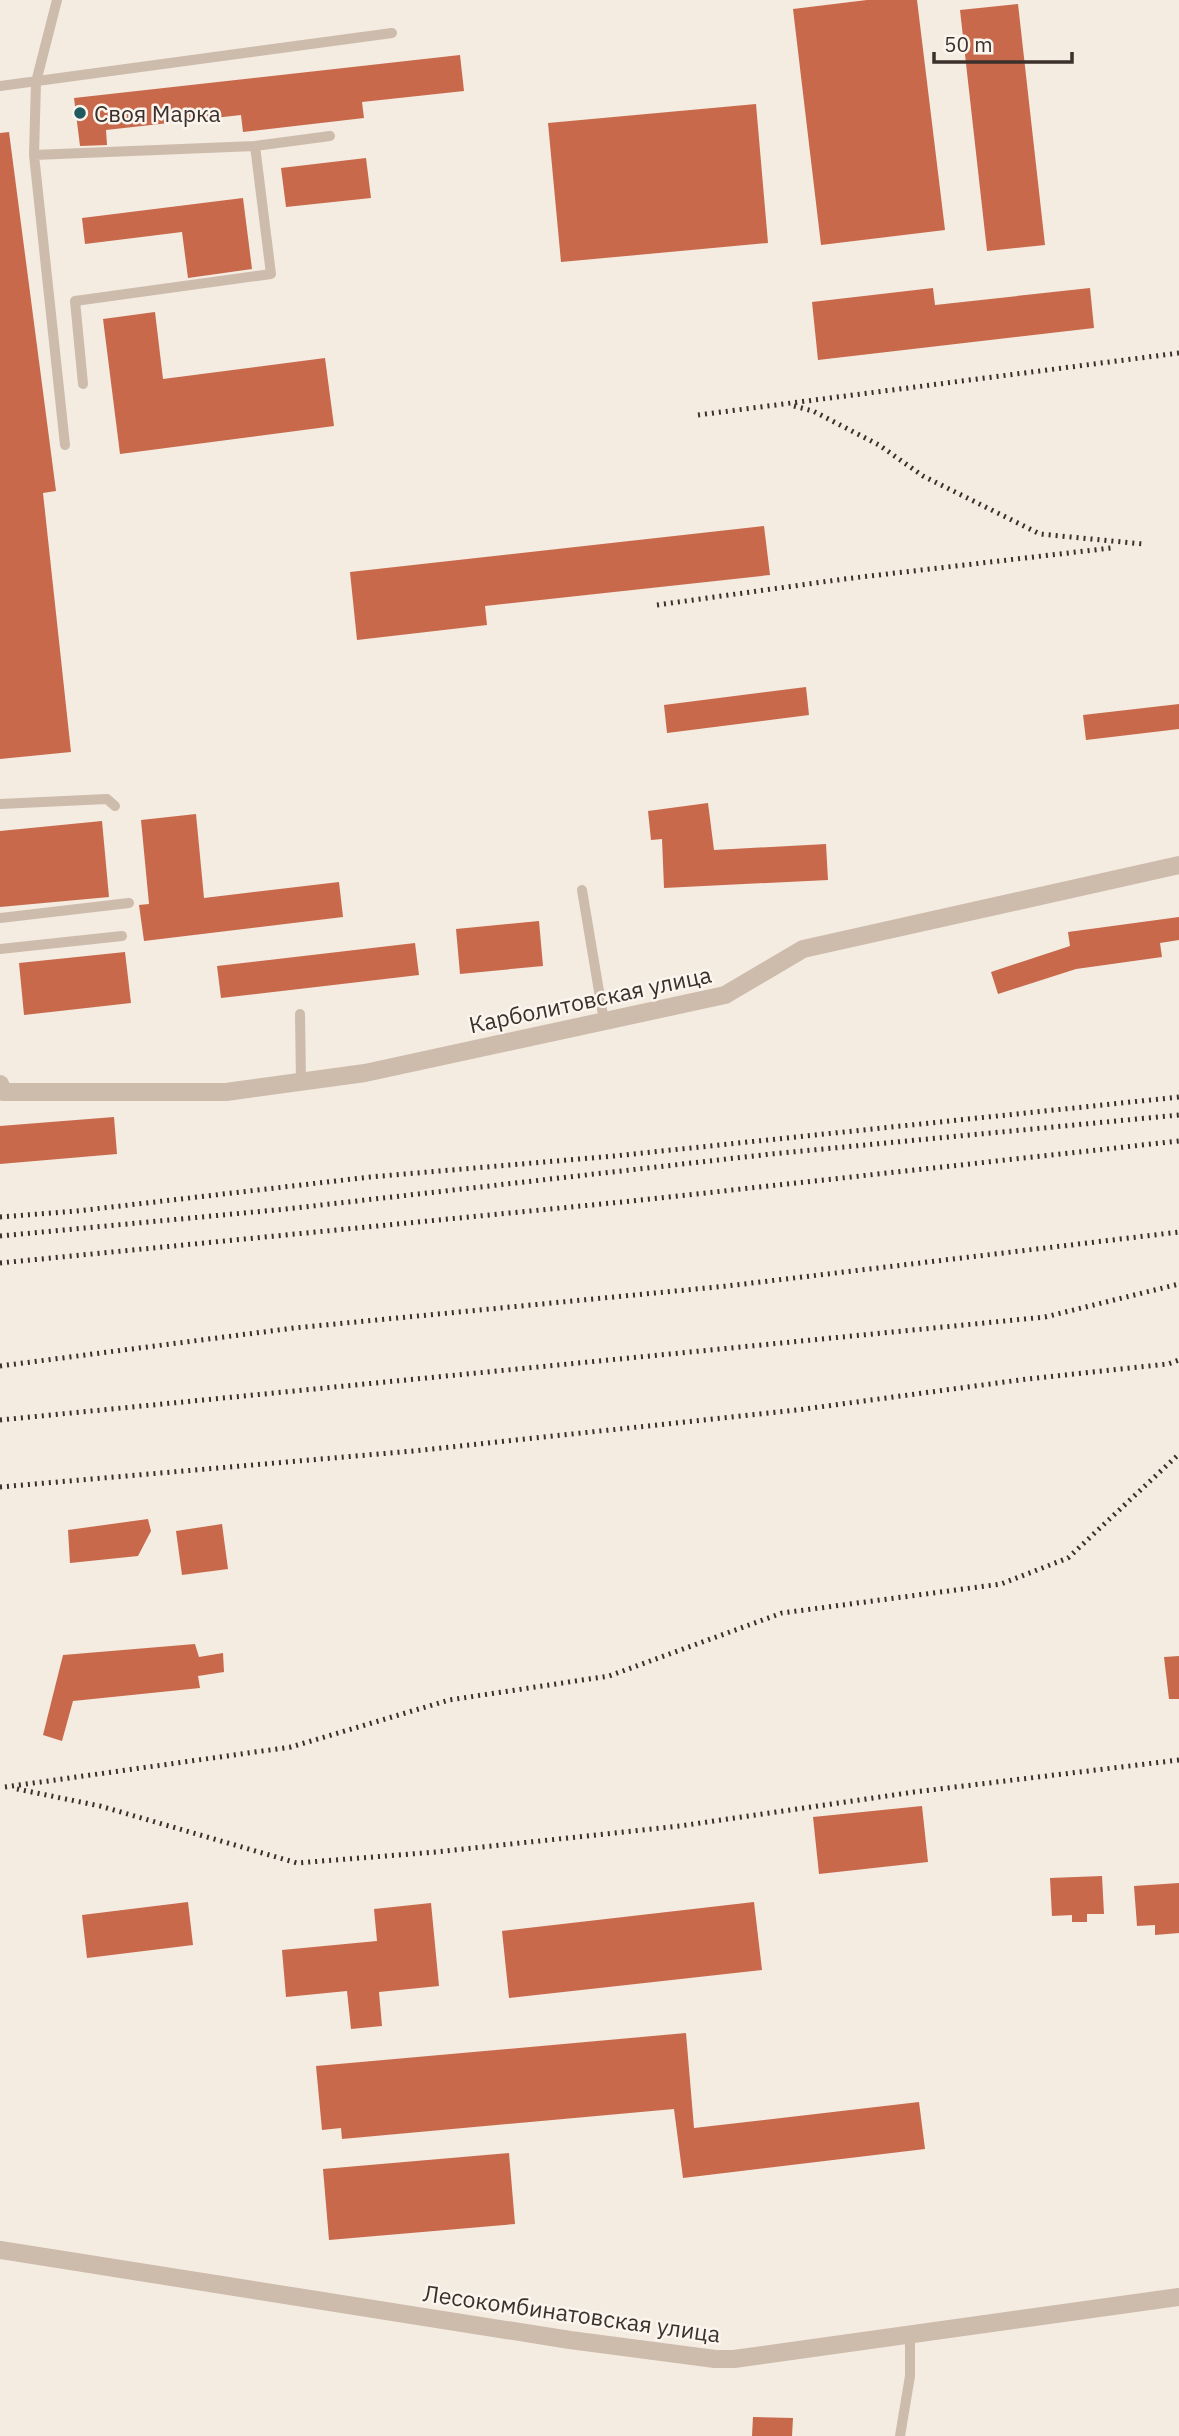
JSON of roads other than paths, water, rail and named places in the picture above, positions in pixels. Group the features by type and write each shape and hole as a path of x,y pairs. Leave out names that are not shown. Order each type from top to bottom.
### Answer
{"street":[{"name":"Карболитовская улица","path":"1,1089 226,1093 365,1073 725,995 803,949 1179,866"},
{"name":"Лесокомбинатовская улица","path":"0,2250 696,2358 734,2359 1179,2297"}],"lane":[{"path":"57,0 36,82 34,155 65,445"},
{"path":"0,86 393,33"},
{"path":"34,155 255,146 330,136"},
{"path":"83,384 75,301 271,274 255,146"},
{"path":"0,804 107,799 115,806"},
{"path":"582,890 604,1021"},
{"path":"0,918 129,903"},
{"path":"0,949 122,936"},
{"path":"300,1014 301,1082"},
{"path":"900,2436 909,2375 910,2334"}],"railway":[{"path":"698,415 1179,353"},
{"path":"794,406 813,411 879,445 923,476 1040,534 1143,544"},
{"path":"657,605 844,579 1111,548"},
{"path":"0,1217 77,1211 370,1177 614,1156 1179,1097"},
{"path":"0,1236 286,1209 771,1154 1179,1115"},
{"path":"0,1263 632,1201 1179,1141"},
{"path":"0,1366 294,1328 727,1286 1179,1232"},
{"path":"0,1420 1045,1317 1179,1284"},
{"path":"0,1487 413,1451 797,1410 1027,1379 1168,1364 1179,1360"},
{"path":"5,1787 291,1747 449,1700 609,1676 782,1613 1001,1584 1068,1558 1179,1454"},
{"path":"17,1789 100,1806 297,1863 436,1852 680,1826 914,1792 1179,1760"}],"place":[{"name":"Своя Марка","path":"80,113"}]}
